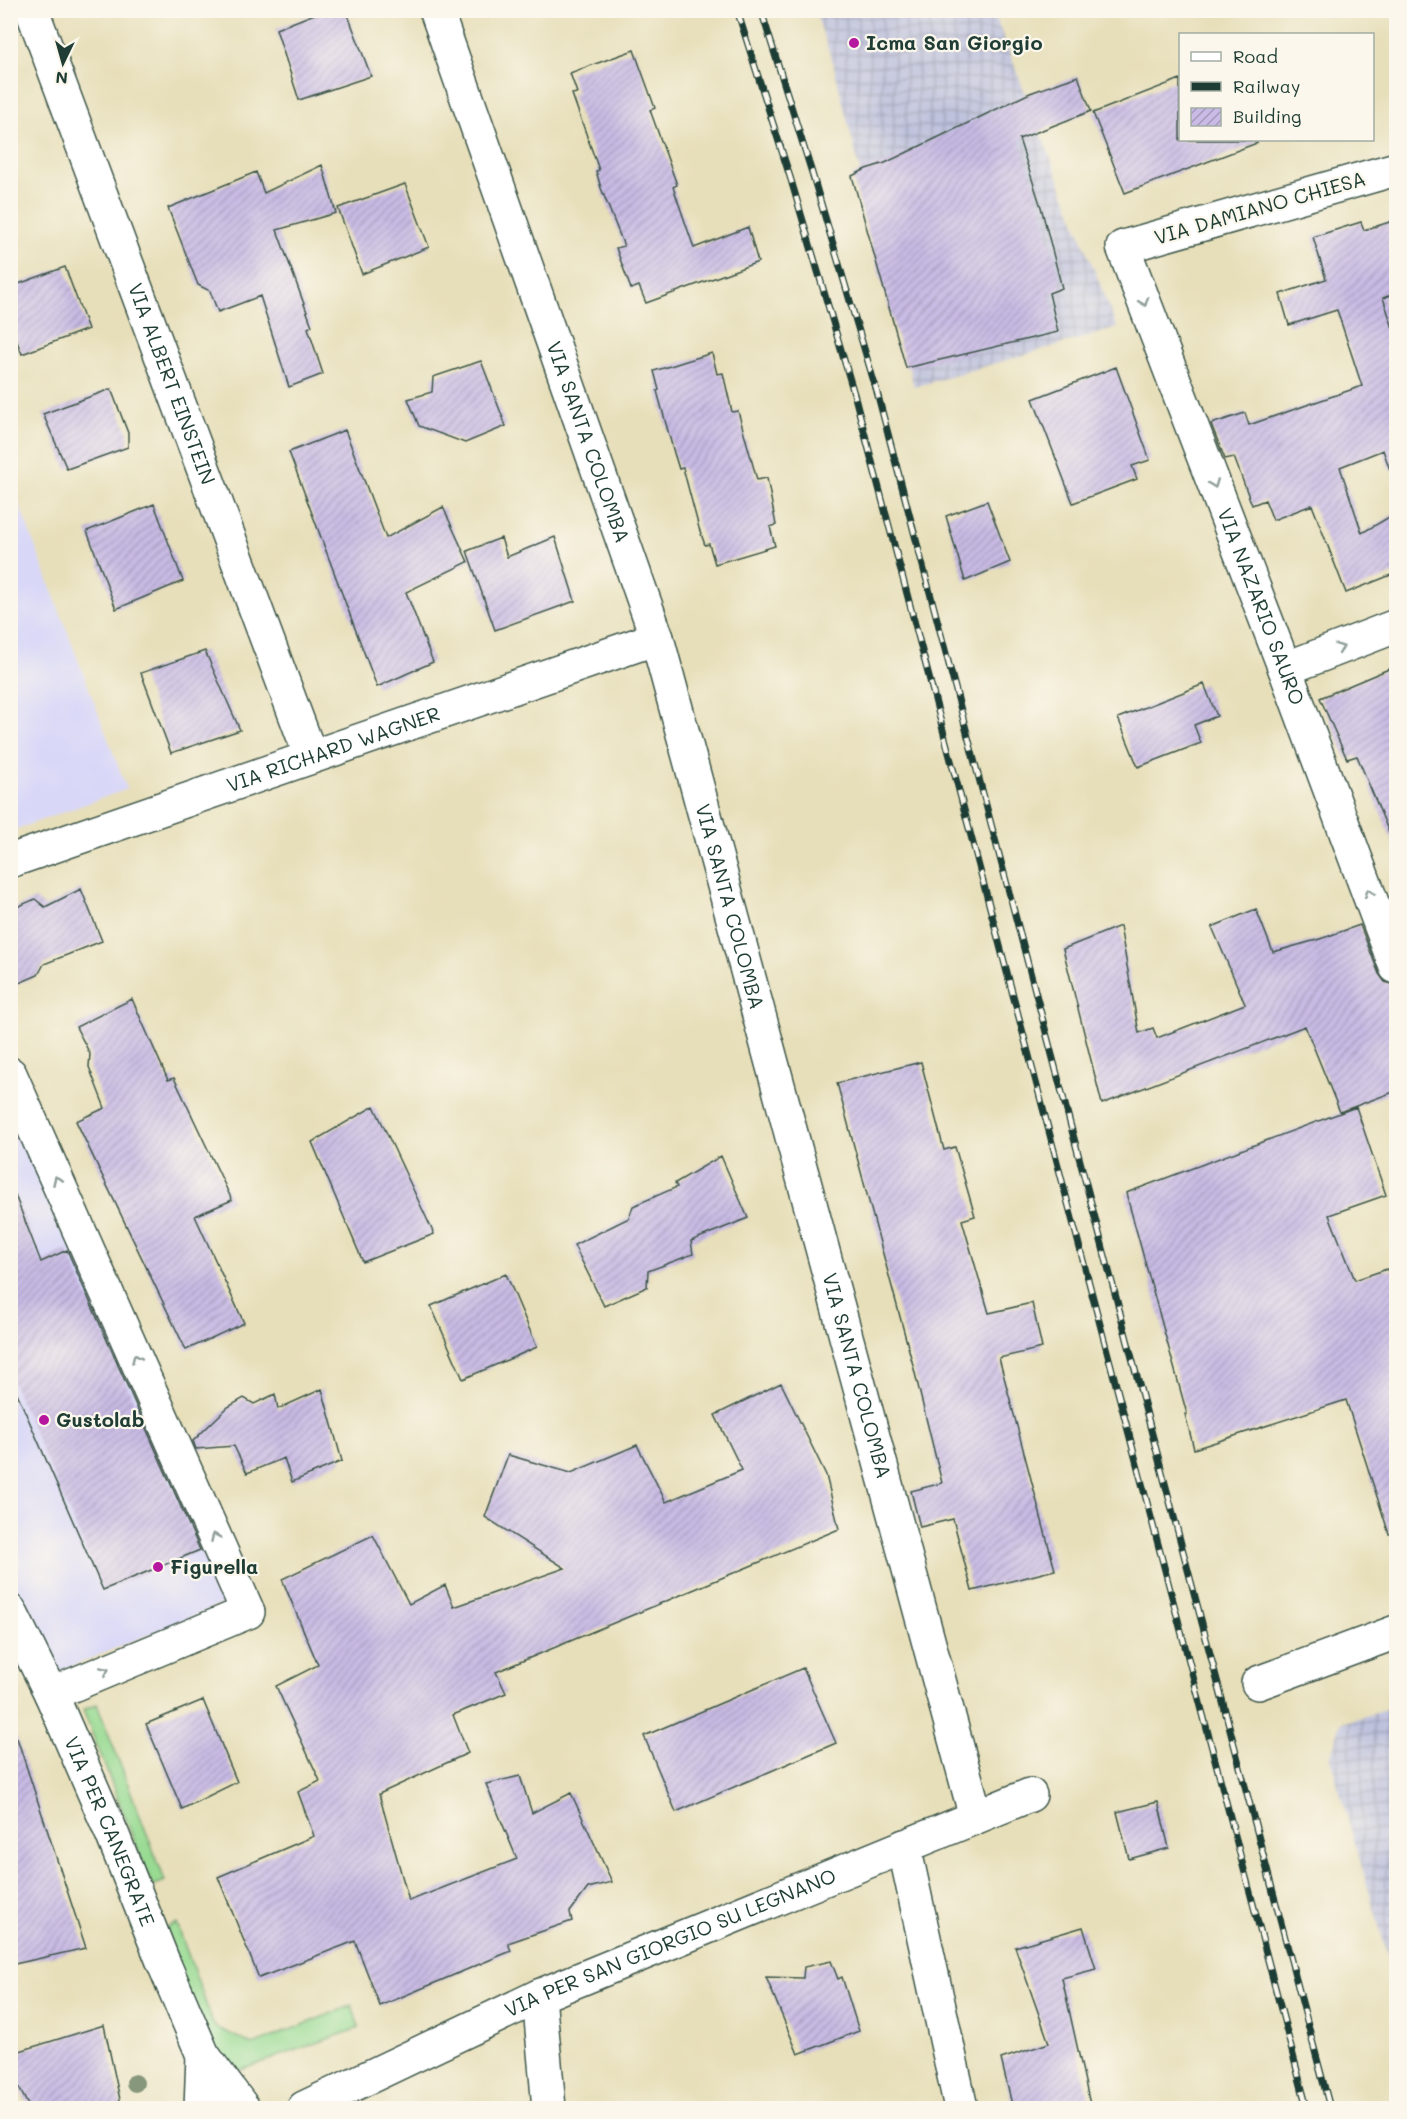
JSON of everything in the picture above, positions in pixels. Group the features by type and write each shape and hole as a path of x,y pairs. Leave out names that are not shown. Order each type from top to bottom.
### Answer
{"street":[{"name":"VIA ALBERT EINSTEIN","path":"32,10 311,757"},
{"name":"VIA SANTA COLOMBA","path":"436,10 657,638 976,1817"},
{"name":"VIA DAMIANO CHIESA","path":"1123,248 1396,169"},
{"name":"VIA NAZARIO SAURO","path":"1123,248 1285,669 1396,967"},
{"path":"1285,669 1396,626"},
{"name":"VIA RICHARD WAGNER","path":"10,861 657,638"},
{"path":"10,1074 248,1612 51,1694"},
{"name":"VIA PER CANEGRATE","path":"10,1611 51,1694 113,1836 203,2055"},
{"path":"1258,1683 1396,1632"},
{"name":"VIA PER SAN GIORGIO SU LEGNANO","path":"310,2107 539,1996 1030,1795"},
{"path":"904,1846 961,2109"},
{"path":"539,1996 549,2109"},
{"path":"201,2109 203,2055"},
{"path":"203,2055 243,2109"}],"shaded area":[{"path":"815,11 993,11 1117,328 914,387 833,63"},
{"path":"10,480 127,789 11,831 10,831"},
{"path":"10,1104 228,1602 55,1673 11,1577"},
{"path":"1396,1707 1396,1984 1330,1758 1341,1723"}],"green space":[{"path":"97,1704 165,1881 152,1886 83,1710"},
{"path":"177,1924 214,2026 253,2045 352,2005 359,2028 204,2083 164,1929"}],"building":[{"path":"325,10 346,10 371,76 299,100 276,29"},
{"path":"634,50 655,108 650,110 677,185 673,187 694,248 748,227 758,262 646,303 639,286 631,289 616,248 624,246 601,188 596,171 599,170 572,94 577,93 570,73"},
{"path":"1078,76 1091,111 1019,139 1041,207 1062,288 1049,293 1058,332 906,368 852,176 885,163 1030,93"},
{"path":"1179,79 1179,141 1257,141 1257,143 1125,193 1093,113"},
{"path":"322,165 336,213 277,230 312,326 308,328 323,374 289,387 260,296 218,312 210,291 198,285 168,208 256,172 264,193"},
{"path":"405,184 429,247 362,274 338,208"},
{"path":"1396,220 1396,293 1383,298 1396,337 1396,469 1390,470 1383,450 1340,467 1362,533 1396,513 1396,573 1346,593 1312,505 1273,520 1265,500 1252,505 1234,457 1225,459 1211,424 1245,413 1249,425 1362,386 1337,310 1289,325 1280,294 1326,279 1313,237 1361,222 1364,230"},
{"path":"65,267 88,329 22,354 10,324 10,287"},
{"path":"712,353 717,374 723,373 732,412 738,411 757,480 767,478 776,525 770,527 775,546 715,564 709,544 705,545 699,528 683,468 679,469 657,391 659,390 654,371"},
{"path":"481,361 506,426 465,443 419,426 408,399 432,392 433,377"},
{"path":"1116,367 1150,460 1132,466 1137,479 1073,503 1033,399"},
{"path":"111,389 128,433 128,447 67,469 43,414"},
{"path":"345,430 386,538 443,507 468,562 406,592 433,662 377,687 289,452"},
{"path":"987,501 1010,562 965,581 946,516"},
{"path":"154,504 183,581 116,609 87,531"},
{"path":"555,537 575,601 495,630 467,551 501,538 507,557"},
{"path":"205,651 240,730 171,753 141,673"},
{"path":"1396,666 1396,849 1357,756 1347,759 1320,698"},
{"path":"1204,684 1217,716 1194,725 1201,743 1138,767 1118,718"},
{"path":"81,889 102,941 44,964 38,975 10,987 10,910 35,899 45,907"},
{"path":"1256,909 1273,952 1360,925 1379,974 1385,982 1396,985 1396,1091 1340,1112 1305,1026 1102,1104 1063,949 1120,926 1139,1033 1153,1028 1157,1038 1245,1004 1212,927"},
{"path":"132,999 168,1080 174,1078 232,1200 195,1216 244,1323 186,1350 76,1121 105,1108 89,1067 90,1054 76,1027"},
{"path":"921,1062 944,1150 955,1147 975,1216 962,1220 989,1313 1032,1303 1042,1348 999,1358 1055,1570 972,1591 953,1519 920,1527 911,1491 942,1483 913,1365 837,1083"},
{"path":"374,1106 434,1234 363,1262 312,1142"},
{"path":"1356,1107 1386,1195 1329,1215 1355,1280 1396,1268 1396,1533 1389,1534 1346,1400 1194,1449 1185,1414 1187,1414 1126,1193"},
{"path":"721,1156 748,1218 691,1241 693,1254 648,1271 647,1287 604,1306 574,1245 629,1218 633,1206 677,1187 675,1183"},
{"path":"10,1190 13,1190 41,1262 67,1250 200,1550 103,1590 10,1377"},
{"path":"506,1274 537,1347 463,1379 431,1306"},
{"path":"781,1383 826,1475 839,1529 496,1672 506,1693 453,1715 468,1753 379,1794 409,1901 517,1859 486,1784 520,1776 532,1813 571,1793 612,1882 588,1888 570,1912 572,1921 508,1943 511,1951 380,2006 355,1941 259,1978 218,1877 314,1836 298,1792 320,1781 276,1686 318,1665 282,1579 373,1535 409,1604 445,1585 454,1607 565,1568 485,1517 508,1455 571,1473 637,1445 666,1502 742,1470 715,1415"},
{"path":"322,1389 342,1461 292,1482 284,1458 247,1473 234,1446 196,1449 193,1441 228,1407 244,1398 254,1404 275,1394 278,1409"},
{"path":"803,1668 836,1743 676,1812 644,1736"},
{"path":"203,1700 237,1782 182,1809 146,1724"},
{"path":"17,1738 86,1948 10,1965 10,1739"},
{"path":"1158,1802 1169,1848 1129,1859 1117,1812"},
{"path":"1083,1927 1096,1969 1062,1978 1091,2109 1013,2109 1001,2059 1049,2043 1015,1947"},
{"path":"831,1961 838,1979 842,1977 859,2031 798,2054 766,1977 803,1978 804,1967"},
{"path":"104,2025 122,2109 30,2109 10,2070 10,2054"}],"railway":[{"path":"737,10 791,180 855,397 1307,2108"},
{"path":"761,10 877,392 1330,2108"}],"place":[{"name":"Icma San Giorgio","path":"854,43"},
{"name":"Gustolab","path":"44,1420"},
{"name":"Figurella","path":"158,1567"}]}
